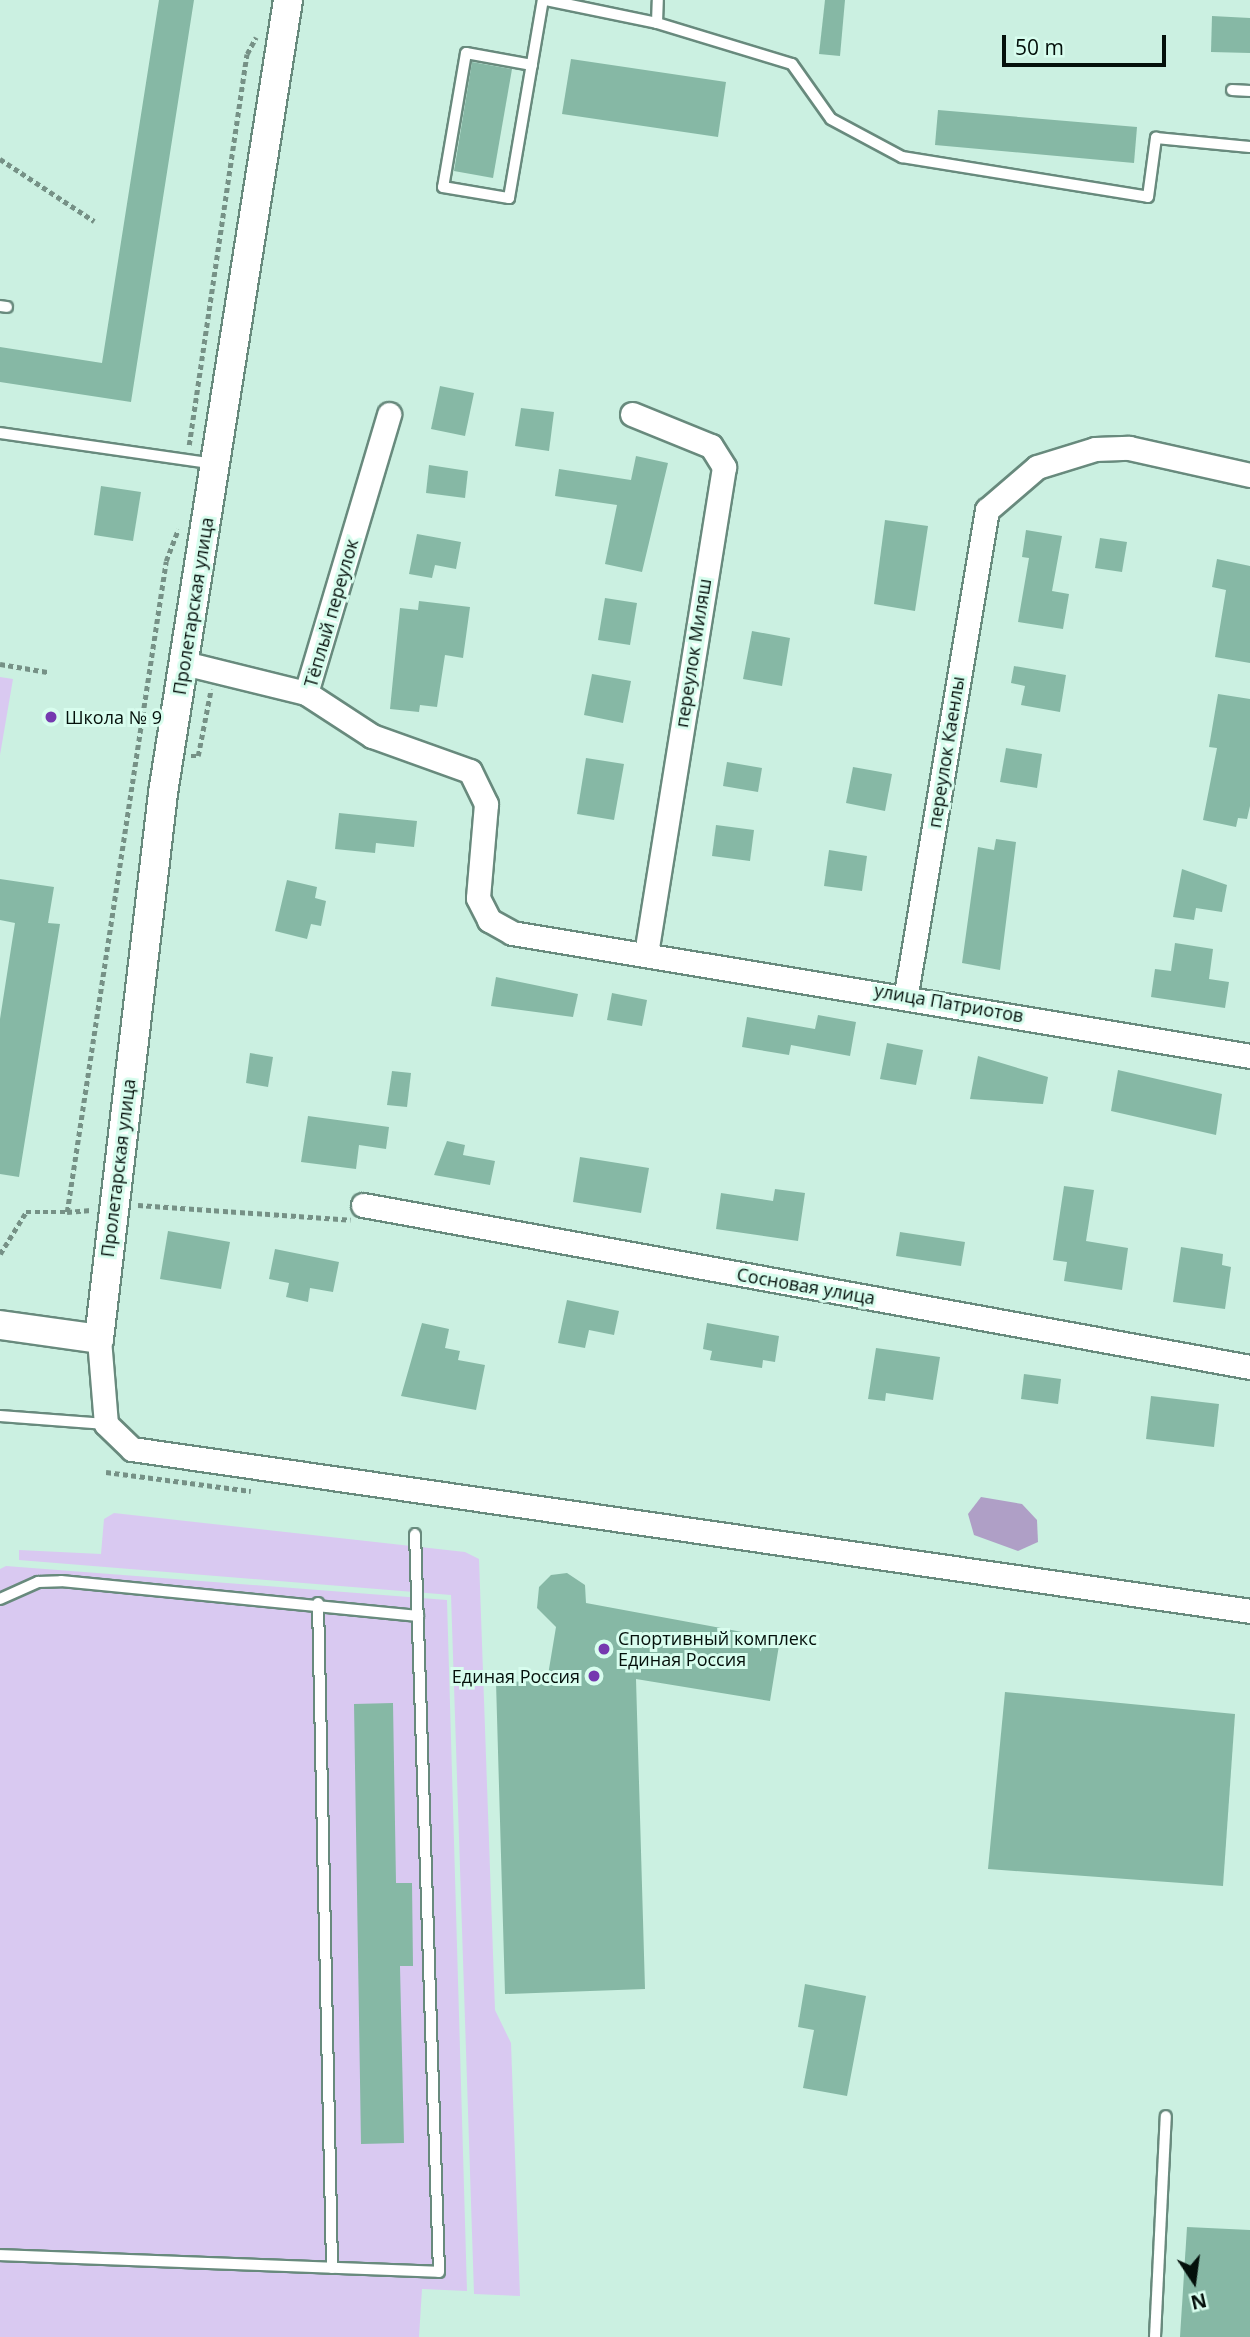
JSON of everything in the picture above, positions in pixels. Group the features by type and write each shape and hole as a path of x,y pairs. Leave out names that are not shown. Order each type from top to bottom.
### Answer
{"street":[{"name":"Пролетарская улица","path":"99,1339 184,663 288,0"},
{"name":"Тёплый переулок","path":"389,414 306,693 372,736 457,763 478,781 486,804 478,898 499,928 645,951"},
{"name":"переулок Миляш","path":"632,414 711,446 724,467 645,951"},
{"name":"переулок Каенлы","path":"906,994 986,510 1037,467 1095,449 1129,448 1250,475"},
{"path":"184,663 306,693"},
{"name":"улица Патриотов","path":"645,951 906,994 1250,1056"},
{"name":"Сосновая улица","path":"363,1205 1250,1367"},
{"path":"0,1325 99,1339 106,1424 132,1449 1250,1612"}],"lane":[{"path":"532,65 466,53 443,187 509,198 545,0 657,23 792,64 831,118 902,157 1148,197 1156,138 1250,147"},
{"path":"657,23 658,0"},
{"path":"1232,90 1250,91"},
{"path":"0,433 215,464"},
{"path":"0,1416 106,1424"},
{"path":"0,2255 439,2272 415,1534"},
{"path":"0,1599 38,1583 61,1581 318,1604 418,1616"},
{"path":"318,1604 332,2267"},
{"path":"1155,2337 1166,2116"}],"path":[{"path":"187,460 247,54 262,24"},
{"path":"0,159 94,221"},
{"path":"67,1212 166,561 179,524"},
{"path":"0,664 47,672"},
{"path":"0,1254 26,1212 67,1212 153,1203 346,1224 363,1205"}],"shaded area":[{"path":"0,677 13,679 0,755"},
{"path":"981,1497 1022,1504 1037,1520 1038,1542 1018,1551 974,1535 968,1514"},
{"path":"114,1513 465,1552 479,1559 495,2010 511,2043 520,2296 474,2294 451,1595 19,1560 19,1550 101,1554 104,1519"},
{"path":"6,1566 447,1600 467,2291 422,2289 419,2337 0,2337 0,1569"}],"building":[{"path":"159,0 194,0 131,402 0,382 0,347 102,363"},
{"path":"825,0 845,0 840,56 819,54"},
{"path":"1212,16 1250,18 1250,53 1211,52"},
{"path":"571,59 726,82 718,137 562,114"},
{"path":"472,62 512,69 493,178 454,171"},
{"path":"938,110 1137,127 1134,163 935,145"},
{"path":"440,386 474,393 465,436 431,429"},
{"path":"521,408 554,412 549,451 515,446"},
{"path":"636,456 668,463 642,572 605,564 617,505 555,496 559,469 631,480"},
{"path":"429,465 468,471 465,498 426,493"},
{"path":"101,486 141,492 133,541 94,535"},
{"path":"885,520 928,526 915,611 874,604"},
{"path":"1026,530 1062,536 1052,591 1069,594 1063,629 1018,622 1029,558 1022,557"},
{"path":"417,534 461,542 456,569 435,565 432,578 409,574"},
{"path":"1100,538 1127,542 1122,572 1095,568"},
{"path":"1217,559 1250,566 1250,663 1215,657 1226,590 1212,587"},
{"path":"605,598 637,603 630,645 598,640"},
{"path":"419,601 470,607 463,658 445,655 437,707 420,705 419,712 390,709 400,608 418,610"},
{"path":"752,631 790,638 782,686 743,679"},
{"path":"1014,666 1066,675 1060,712 1021,705 1025,686 1011,683"},
{"path":"592,674 631,681 623,723 584,715"},
{"path":"1218,694 1250,699 1250,806 1247,819 1238,818 1236,827 1203,820 1217,748 1209,747"},
{"path":"1006,748 1042,754 1037,788 1000,782"},
{"path":"586,758 624,764 614,820 577,814"},
{"path":"727,762 762,768 758,792 723,786"},
{"path":"853,767 892,774 885,811 846,803"},
{"path":"339,813 417,821 414,847 376,843 375,853 335,849"},
{"path":"716,825 754,830 750,861 712,856"},
{"path":"996,839 1016,842 1000,970 962,963 978,847 994,850"},
{"path":"829,850 867,856 862,891 824,886"},
{"path":"1182,869 1227,885 1222,912 1196,908 1194,920 1173,917"},
{"path":"0,879 54,887 48,923 60,924 19,1177 0,1174 0,1019 15,923 0,920"},
{"path":"287,880 317,887 315,898 326,901 321,926 311,924 307,939 275,931"},
{"path":"1175,943 1213,949 1209,979 1229,982 1225,1008 1151,997 1155,969 1171,971"},
{"path":"496,977 578,994 573,1017 491,1006"},
{"path":"612,993 647,1000 642,1026 607,1020"},
{"path":"818,1015 856,1022 850,1056 791,1045 789,1055 742,1047 747,1017 815,1029"},
{"path":"887,1043 923,1050 916,1085 880,1079"},
{"path":"250,1053 273,1057 268,1087 246,1083"},
{"path":"978,1056 1048,1077 1043,1104 970,1099"},
{"path":"1118,1070 1222,1094 1216,1135 1111,1111"},
{"path":"392,1071 411,1073 407,1107 387,1105"},
{"path":"308,1116 389,1127 386,1149 359,1145 356,1169 301,1162"},
{"path":"447,1141 465,1145 463,1155 495,1161 490,1185 434,1175"},
{"path":"580,1157 649,1168 641,1213 573,1202"},
{"path":"1064,1186 1094,1190 1086,1241 1128,1248 1122,1290 1064,1281 1067,1262 1053,1260"},
{"path":"775,1189 805,1193 798,1241 716,1229 721,1193 773,1201"},
{"path":"168,1231 230,1242 221,1289 160,1279"},
{"path":"900,1232 965,1242 961,1266 896,1256"},
{"path":"1181,1247 1223,1254 1222,1265 1231,1267 1225,1309 1173,1302"},
{"path":"275,1249 339,1262 333,1292 310,1288 308,1302 286,1297 289,1283 269,1279"},
{"path":"567,1300 619,1311 614,1335 589,1330 585,1348 558,1343"},
{"path":"422,1323 449,1329 445,1348 460,1351 458,1360 485,1365 476,1410 401,1396"},
{"path":"707,1323 779,1336 775,1362 763,1360 762,1368 710,1360 712,1351 703,1349"},
{"path":"876,1348 940,1357 933,1400 886,1393 885,1401 868,1399"},
{"path":"1024,1374 1061,1379 1058,1404 1021,1399"},
{"path":"1151,1396 1219,1404 1214,1447 1146,1439"},
{"path":"567,1573 585,1585 586,1603 780,1639 770,1701 636,1679 645,1989 505,1994 496,1682 547,1681 556,1627 537,1608 539,1587 551,1575"},
{"path":"1005,1692 1235,1714 1223,1886 988,1869"},
{"path":"393,1703 396,1883 412,1883 413,1966 400,1966 404,2143 361,2144 354,1704"},
{"path":"805,1984 866,1996 847,2096 803,2088 814,2030 798,2027"},
{"path":"1187,2227 1250,2230 1250,2337 1180,2337"}],"place":[{"name":"Школа № 9","path":"51,717"},
{"name":"Спортивный комплекс Единая Россия","path":"604,1649"},
{"name":"Единая Россия","path":"594,1676"}]}
